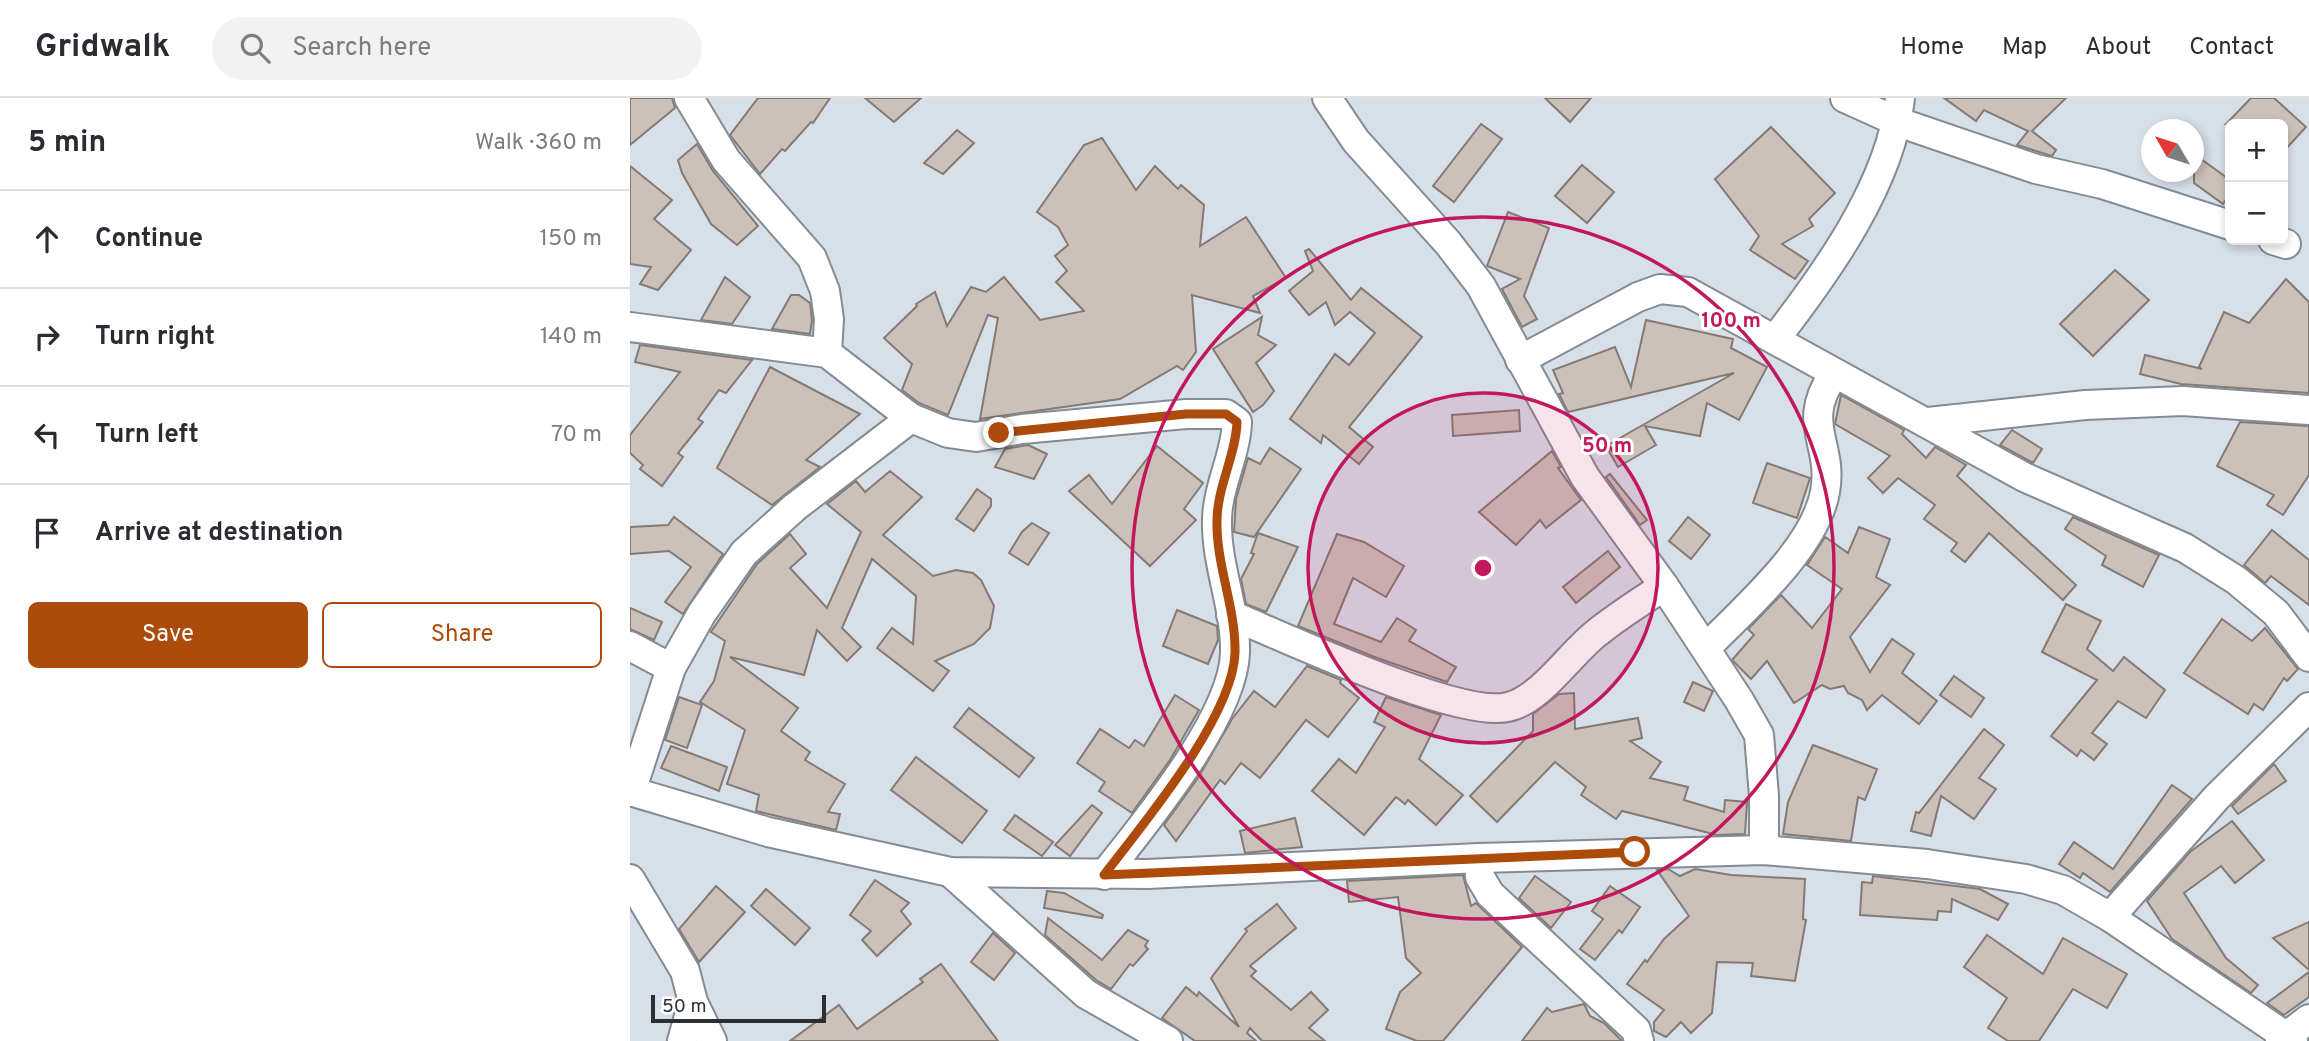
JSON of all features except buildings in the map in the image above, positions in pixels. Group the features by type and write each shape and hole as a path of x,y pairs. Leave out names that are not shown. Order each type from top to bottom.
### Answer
{"street":[{"path":"689,98 726,160 812,258 825,291 829,319 827,353"},
{"path":"1327,98 1356,141 1448,243 1481,286 1585,477 1706,648 1759,735 1764,796 1764,850"},
{"path":"1845,98 1899,110 2036,169 2102,184 2225,223"},
{"path":"1776,338 1846,239 1899,110"},
{"path":"1520,360 1579,326 1660,289 1688,292 1776,338 1834,374 1928,422 2024,477 2185,548 2236,580 2276,613 2309,657"},
{"path":"630,327 827,353 911,418 948,433 976,437 1098,421 1186,414 1226,414 1237,422 1237,437 1216,517 1235,653 1231,674 1208,730 1180,775 1104,875"},
{"path":"1706,648 1759,593 1816,521 1825,491 1816,410 1821,392 1834,374"},
{"path":"1928,422 2085,405 2183,401 2309,410"},
{"path":"911,418 795,507 744,552 702,614 671,668 630,791 768,832 950,872 1104,875 1479,858 1764,850 1927,864 2026,879 2063,890 2110,917 2286,1039 2309,1019"},
{"path":"1231,615 1412,688 1486,707 1508,707 1543,685 1598,632 1664,586"},
{"path":"630,646 671,668"},
{"path":"2110,917 2217,797 2309,707"},
{"path":"1479,858 1480,877 1490,894 1636,1030 1639,1041"},
{"path":"950,872 1086,994 1168,1041"},
{"path":"630,879 664,930 685,971 693,1002 712,1041"},
{"path":"682,1041 693,1002"}],"route":[{"path":"999,433 1186,414 1226,414 1237,422 1237,437 1216,517 1235,653 1231,674 1208,730 1180,775 1104,875 1635,852"}]}
